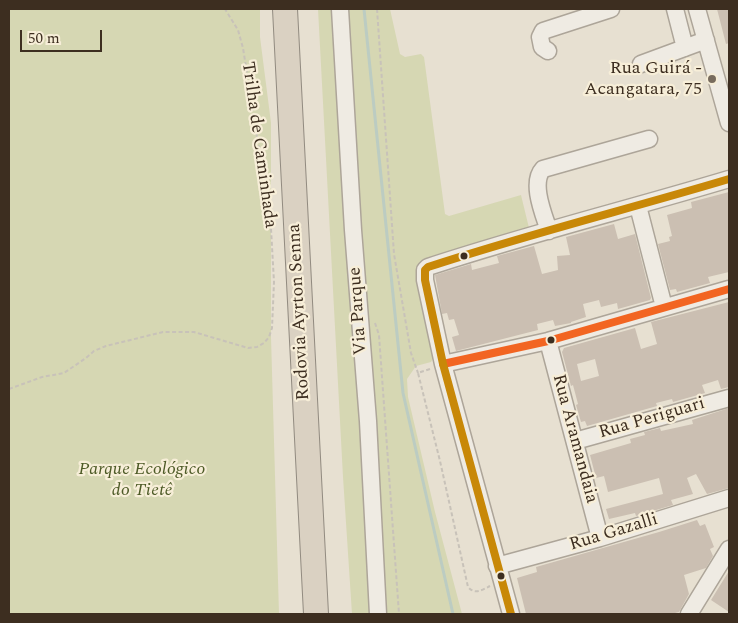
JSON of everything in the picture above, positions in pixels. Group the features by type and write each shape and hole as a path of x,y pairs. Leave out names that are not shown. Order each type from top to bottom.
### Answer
{"highway":[{"name":"Rodovia Ayrton Senna","path":"285,9 316,614"}],"street":[{"name":"Via Parque","path":"340,9 353,230 368,430 378,614"},
{"path":"548,51 542,48 540,37 543,31 612,9"},
{"path":"674,9 685,48"},
{"path":"698,9 729,123"},
{"path":"641,64 706,40"},
{"path":"549,231 537,185 539,173 543,169 649,139"},
{"path":"511,614 443,364 425,280 425,270 428,267 729,179"},
{"path":"638,206 664,307"},
{"path":"443,364 548,341 729,289"},
{"name":"Rua Aramandaia","path":"548,341 600,538"},
{"name":"Rua Periguari","path":"575,441 729,398"},
{"name":"Rua Gazalli","path":"500,574 600,538 729,498"},
{"path":"689,614 729,549"}],"path":[{"name":"Trilha de Caminhada","path":"9,389 42,376 64,373 94,351 106,346 163,332 194,332 248,348 257,347 269,337 272,328 274,282 269,193 257,137 243,48 238,30 225,9"},
{"path":"377,9 394,254 412,353 440,462 468,587 476,592 500,574"},
{"path":"373,317 379,335 399,614"},
{"path":"418,373 443,364"}],"green space":[{"name":"Parque Ecológico do Tietê","path":"9,9 260,9 260,37 271,123 271,337 279,614 9,614"},
{"path":"318,9 390,9 400,54 405,57 421,54 424,57 445,214 449,216 521,195 529,228 423,261 436,353 431,362 416,366 407,379 408,397 435,512 462,614 352,614"}],"building":[{"path":"717,9 729,9 729,43 726,44"},
{"path":"729,192 729,272 708,277 710,283 677,292 676,289 670,290 658,244 670,241 669,237 672,236 667,215 692,208 691,202"},
{"path":"614,224 618,239 635,234 650,300 618,309 617,303 601,307 599,300 583,304 586,317 571,323 555,326 553,320 537,324 538,330 456,351 452,337 459,335 454,319 449,320 447,313 442,314 435,275 471,264 472,270 499,263 497,256 534,246 542,274 558,270 557,256 570,255 566,237"},
{"path":"729,302 729,387 721,389 718,380 702,385 705,393 673,402 672,399 656,403 657,406 587,426 585,421 581,422 573,385 571,386 562,352 564,348 635,328 641,349 657,344 651,322","holes":["595,359 599,376 581,381 577,364"]},
{"path":"729,408 729,488 707,494 696,474 687,478 693,494 671,500 673,505 636,516 635,513 609,519 606,509 663,494 659,478 608,492 604,476 596,478 590,455 631,443 630,439 645,435 644,432 660,428 661,431 693,424 692,420"},
{"path":"697,520 700,526 705,524 714,547 710,549 713,556 706,568 684,575 689,594 679,612 671,614 526,614 517,578 537,572 536,567"},
{"path":"729,571 729,612 711,600"}],"waterway":[{"path":"364,9 403,393 453,614"}],"transit line":[{"path":"511,614 443,364 425,280 425,270 428,267 503,244 729,179"},
{"path":"443,364 548,341 729,289"}],"place":[{"name":"Rua Guirá - Acangatara, 75","path":"712,79"}]}
